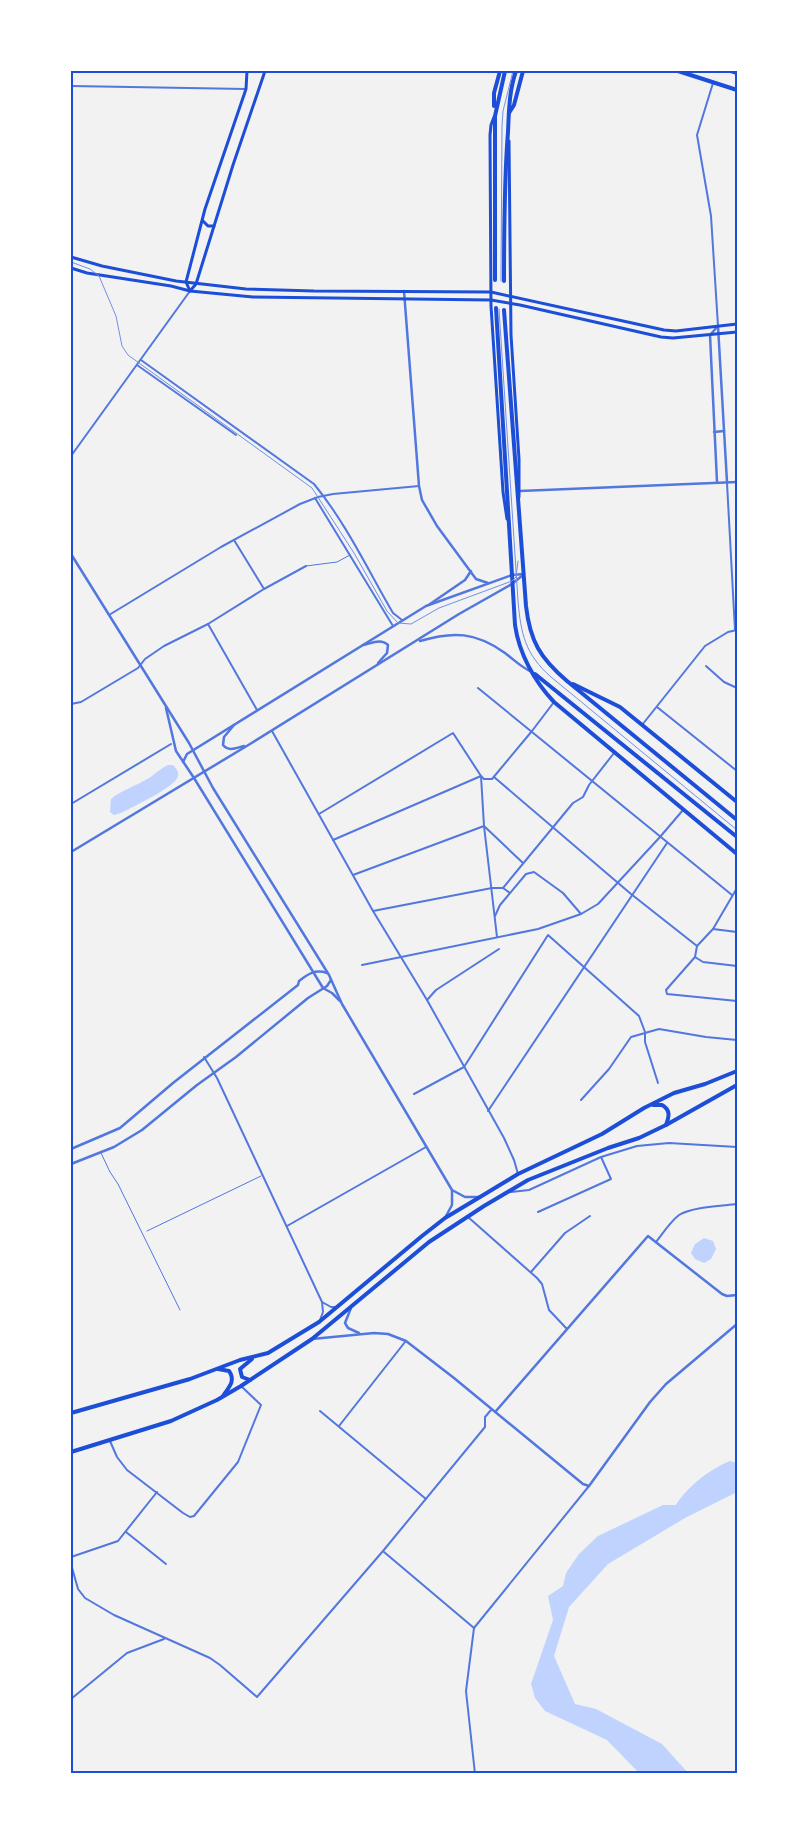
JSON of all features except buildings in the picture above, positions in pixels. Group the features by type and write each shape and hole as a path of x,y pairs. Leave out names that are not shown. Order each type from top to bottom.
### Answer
{"main road":[{"path":"190,291 186,282 208,201 246,89 247,71"},
{"path":"190,291 196,284 265,71"},
{"path":"496,280 494,93 500,71"},
{"path":"505,71 490,135 491,300 503,492 509,532"},
{"path":"516,71 511,91 508,129 510,303 519,500"},
{"path":"508,115 514,105 523,71"},
{"path":"678,71 737,90"},
{"path":"731,71 737,73"},
{"path":"504,281 505,165 508,129"},
{"path":"203,221 208,226 214,226"},
{"path":"71,257 96,265 196,284 256,289 491,292 664,330 676,331 737,324"},
{"path":"71,268 190,291 253,297 491,300 661,337 673,338 737,332"},
{"path":"496,308 512,584 517,639 522,653 544,690 554,702 737,854"},
{"path":"504,310 528,622 535,645 545,659 566,681 737,820"},
{"path":"534,672 737,837"},
{"path":"566,681 616,704 737,802"},
{"path":"71,1413 141,1394 240,1360 268,1353 319,1322 445,1218 518,1174 602,1134 644,1108 674,1093 705,1084 737,1071"},
{"path":"71,1452 171,1421 241,1386 312,1339 429,1242 508,1192 528,1180 608,1148 639,1138 737,1085"},
{"path":"644,1108 658,1104 665,1107 670,1116 666,1125"},
{"path":"251,1380 242,1377 240,1369 254,1358"},
{"path":"217,1369 229,1371 233,1382 221,1397"}],"street":[{"path":"642,725 705,646 728,632 736,630 711,216 697,135 713,83"},
{"path":"71,86 246,89"},
{"path":"71,456 190,291"},
{"path":"404,292 419,486 422,500 437,526 476,579 491,583"},
{"path":"717,482 710,335 718,326"},
{"path":"141,360 314,484 324,496 393,613 402,620"},
{"path":"137,365 236,435"},
{"path":"714,432 724,431"},
{"path":"520,491 737,482"},
{"path":"109,615 157,584 234,540 315,498 419,486"},
{"path":"315,498 393,626"},
{"path":"234,540 264,589"},
{"path":"71,554 164,702 328,973 342,1004 452,1190 465,1198 480,1197"},
{"path":"71,704 81,702 138,668 145,659 164,646 208,624 264,589 306,566"},
{"path":"183,762 187,754 236,722 426,606 465,580 470,571"},
{"path":"426,606 512,575 524,574"},
{"path":"71,852 512,584 524,574"},
{"path":"208,624 257,710"},
{"path":"416,642 445,634 470,636 489,643 525,669 534,672"},
{"path":"362,645 379,641 388,645 387,653 375,666"},
{"path":"706,666 724,682 737,688"},
{"path":"478,688 732,895"},
{"path":"164,702 173,731 176,751 324,988 342,1004"},
{"path":"319,814 452,733 481,776 487,780 494,777 554,702"},
{"path":"657,706 737,771"},
{"path":"236,722 224,737 223,745 232,750 250,744"},
{"path":"272,731 504,1138 518,1174"},
{"path":"71,804 171,744"},
{"path":"503,888 573,802 583,796 614,753"},
{"path":"481,776 484,826 497,938"},
{"path":"333,840 481,776"},
{"path":"494,777 631,894 697,946"},
{"path":"362,965 538,929 581,914 598,904 683,810"},
{"path":"484,826 523,863"},
{"path":"353,875 484,826"},
{"path":"488,1111 631,894 667,843"},
{"path":"494,917 500,906 526,874 534,872 562,893 581,914"},
{"path":"373,911 492,888 503,888 510,893"},
{"path":"737,888 713,929 697,946 695,957 666,990 667,994 737,1001"},
{"path":"713,929 737,932"},
{"path":"414,1094 464,1067 548,935 639,1016 658,1082"},
{"path":"427,1000 436,990 499,949"},
{"path":"695,957 703,962 737,966"},
{"path":"71,1150 120,1128 204,1058 298,985 299,981 310,973 328,973"},
{"path":"71,1164 101,1153 142,1130 308,998 330,984 330,978"},
{"path":"581,1100 609,1069 631,1037 659,1029 737,1040"},
{"path":"204,1058 214,1072 322,1302 323,1312 319,1322"},
{"path":"508,1192 529,1190 601,1157 652,1143 737,1148"},
{"path":"287,1226 426,1147"},
{"path":"538,1212 611,1179 601,1157"},
{"path":"445,1218 452,1205 452,1190"},
{"path":"656,1242 681,1214 737,1204"},
{"path":"531,1272 565,1233 590,1216"},
{"path":"468,1217 531,1272 542,1284 549,1310 567,1329"},
{"path":"496,1411 648,1236 722,1294 727,1296 737,1295"},
{"path":"322,1302 331,1307 338,1306"},
{"path":"352,1306 345,1323 352,1331 361,1333"},
{"path":"474,1774 466,1691 474,1628 589,1486 650,1402 666,1384 737,1324"},
{"path":"312,1339 361,1333 388,1334 406,1341 496,1411 583,1484 589,1486"},
{"path":"339,1426 406,1341"},
{"path":"110,1439 117,1458 127,1470 184,1513 190,1517 194,1516 238,1462 261,1405 241,1386"},
{"path":"71,1564 78,1589 86,1598 114,1615 210,1658 257,1697 383,1551 485,1427 485,1417 492,1408"},
{"path":"320,1411 426,1499"},
{"path":"71,1557 118,1542 157,1492"},
{"path":"126,1532 166,1564"},
{"path":"383,1551 474,1628"},
{"path":"71,1699 128,1653 164,1639"}],"lane":[{"path":"306,566 337,562 350,555"},
{"path":"101,1153 110,1172 114,1175 180,1310"},
{"path":"147,1231 262,1175"}],"water":[{"path":"168,765 173,765 178,775 170,786 121,813 114,815 110,812 111,799"},
{"path":"704,1238 713,1241 716,1249 711,1259 704,1263 695,1259 691,1253 695,1244"},
{"path":"730,1461 737,1463 737,1492 685,1518 608,1564 569,1607 554,1656 575,1704 596,1709 662,1744 689,1774 640,1774 607,1740 545,1711 535,1698 531,1684 553,1620 548,1596 563,1586 566,1573 579,1554 598,1536 663,1505 676,1505 700,1479 715,1468"}],"tram line":[{"path":"501,281 502,126 503,111 513,71"},
{"path":"71,262 90,269 99,276 116,316 122,346 128,355 312,488 354,553 387,611 398,623 411,624 439,608 512,581 516,577 518,561"},
{"path":"499,309 518,601 523,633 530,652 551,677 737,830"}]}
